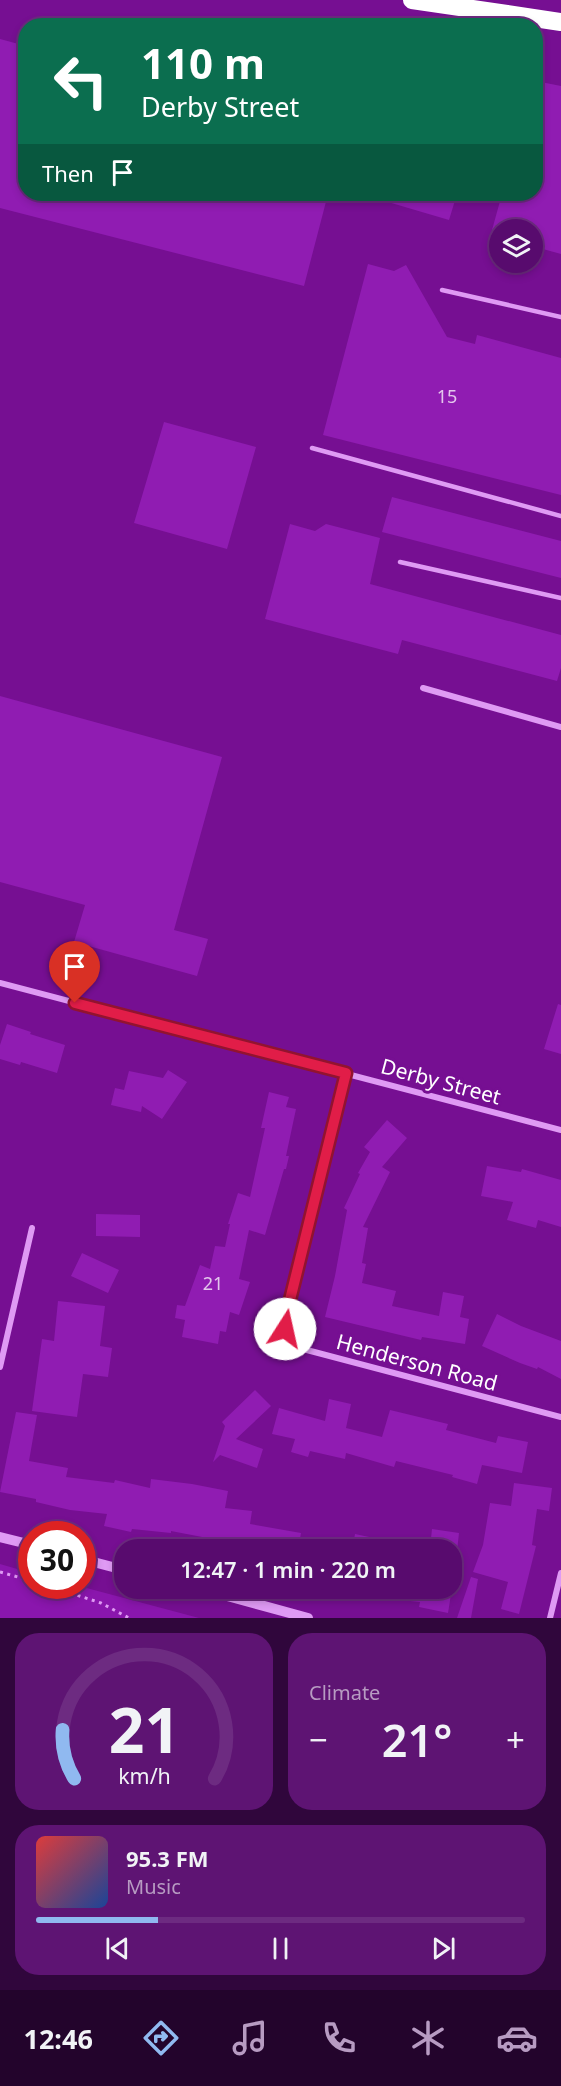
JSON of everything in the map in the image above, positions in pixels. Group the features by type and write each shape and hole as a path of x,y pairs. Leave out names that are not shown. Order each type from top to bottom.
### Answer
{"highway":[{"path":"412,0 534,18"},
{"path":"543,19 561,22"}],"street":[{"path":"423,688 561,727"},
{"name":"Derby Street","path":"0,983 561,1130"},
{"name":"Henderson Road","path":"346,1073 286,1316 287,1337 303,1349 561,1417"},
{"path":"0,1367 32,1228"},
{"path":"0,1537 18,1542"},
{"path":"96,1563 114,1567"},
{"path":"550,1618 561,1573"},
{"path":"238,1599 308,1618"}],"lane":[{"path":"442,291 561,317"},
{"path":"312,448 561,516"},
{"path":"400,562 561,598"}],"path":[{"path":"0,1572 18,1577"},
{"path":"90,1599 129,1617"}],"shaded area":[{"path":"0,1564 18,1569 18,1599 96,1599 96,1591 114,1595 114,1599 128,1599 199,1618 0,1618"}],"building":[{"path":"0,39 18,44 18,201 326,201 304,286 0,208"},
{"path":"543,82 561,86 561,254 543,249 543,219 495,219 500,201 543,201"},
{"path":"385,201 455,201 449,220"},
{"path":"368,264 394,271 406,265 447,337 475,344 477,335 561,358 561,495 323,435"},
{"path":"164,422 256,447 227,549 134,523"},
{"path":"392,497 561,541 561,578 382,532"},
{"path":"290,524 315,531 326,524 380,538 370,584 561,635 561,668 557,681 402,640 398,654 265,619"},
{"path":"0,696 222,757 174,930 208,939 197,976 74,942 85,905 0,882"},
{"path":"558,1004 561,1005 561,1054 544,1049"},
{"path":"7,1024 65,1045 57,1073 21,1062 20,1065 0,1059 0,1045"},
{"path":"168,1070 187,1082 162,1119 142,1106 141,1112 111,1105 115,1088 124,1090 129,1071 163,1078"},
{"path":"269,1092 289,1097 286,1107 296,1109 286,1156 289,1156 286,1169 284,1169 265,1235 249,1230 239,1279 250,1282 239,1315 230,1312 226,1332 220,1331 218,1344 182,1337 185,1320 175,1318 177,1305 185,1306 200,1265 210,1269 215,1246 225,1247 230,1224 228,1224 238,1193 250,1197 265,1128 261,1128"},
{"path":"387,1120 407,1138 382,1167 390,1172 363,1227 368,1228 362,1263 366,1264 362,1283 396,1291 392,1306 439,1316 443,1292 464,1296 460,1317 469,1319 465,1344 422,1337 421,1340 325,1317 347,1210 344,1208 360,1174 358,1173 370,1152 364,1147"},
{"path":"487,1166 521,1172 522,1169 561,1180 561,1227 538,1220 536,1228 507,1220 513,1202 481,1196"},
{"path":"96,1214 140,1215 140,1237 96,1236"},
{"path":"82,1253 119,1270 108,1293 71,1276"},
{"path":"58,1301 105,1306 100,1346 112,1348 108,1377 83,1374 77,1417 32,1411 42,1339 54,1341"},
{"path":"497,1314 561,1341 561,1379 538,1367 537,1369 520,1363 482,1346"},
{"path":"255,1390 271,1406 236,1439 263,1449 257,1468 220,1455 213,1462 225,1426 222,1422"},
{"path":"329,1399 351,1404 346,1428 382,1437 390,1410 448,1424 446,1430 496,1443 498,1436 528,1442 522,1473 482,1465 477,1484 452,1477 453,1475 396,1461 394,1467 346,1453 345,1459 310,1451 308,1457 291,1452 295,1439 272,1434 279,1408 325,1421"},
{"path":"16,1412 37,1415 29,1461 68,1468 66,1477 114,1483 115,1480 150,1488 151,1479 228,1491 225,1508 252,1511 250,1524 301,1533 300,1539 213,1539 171,1531 171,1533 132,1529 131,1532 104,1526 107,1514 70,1510 36,1502 36,1499 0,1492"},
{"path":"514,1483 552,1488 549,1511 537,1509 532,1545 536,1546 519,1614 501,1609 508,1582 473,1572 483,1545 490,1503 511,1506"},
{"path":"432,1529 459,1533 458,1539 431,1539"},
{"path":"355,1534 374,1538 374,1539 354,1539"},
{"path":"471,1577 478,1579 471,1618 457,1618"},
{"path":"391,1599 450,1599 448,1613 419,1607 420,1602"}],"route":[{"path":"75,1003 346,1073 286,1316 285,1329"}]}
